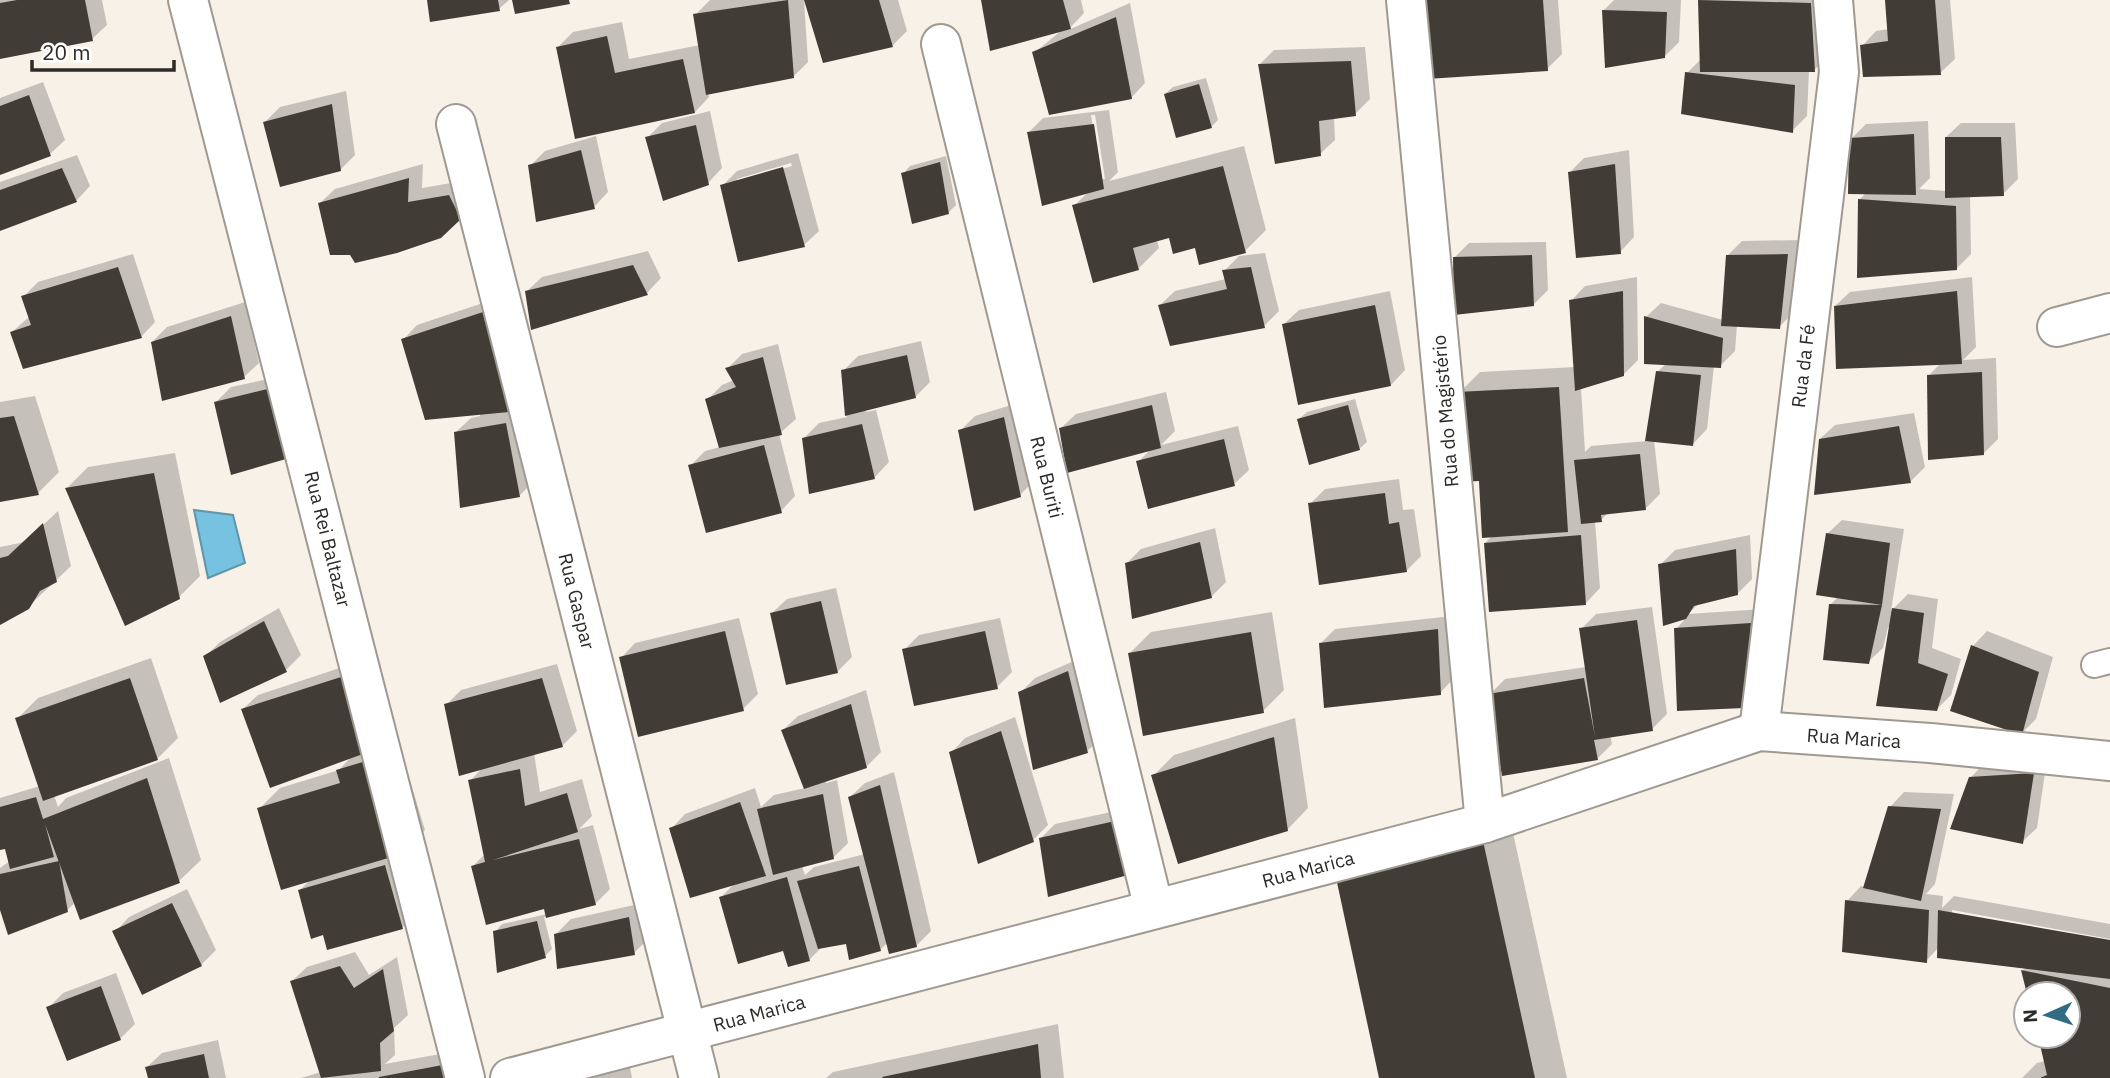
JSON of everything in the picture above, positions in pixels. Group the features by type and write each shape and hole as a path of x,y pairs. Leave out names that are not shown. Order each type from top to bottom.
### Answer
{"street":[{"name":"Rua Rei Baltazar","path":"188,0 465,1078"},
{"name":"Rua do Magistério","path":"1406,0 1485,823"},
{"name":"Rua da Fé","path":"1759,731 1839,72 1833,0"},
{"name":"Rua Buriti","path":"941,44 1154,909"},
{"name":"Rua Gaspar","path":"456,124 699,1078"},
{"path":"2057,327 2110,313"},
{"name":"Rua Marica","path":"510,1078 1485,823 1759,731 1930,743 2110,761"}],"water":[{"path":"194,510 233,515 245,563 208,578"}],"building":[{"path":"17,0 85,0 93,41 0,59 0,3"},
{"path":"427,0 498,0 500,11 430,22"},
{"path":"512,0 569,0 570,4 515,14"},
{"path":"788,0 794,78 706,95 693,14"},
{"path":"804,0 879,0 893,47 823,63"},
{"path":"981,0 1063,0 1071,29 990,51"},
{"path":"1422,0 1543,0 1548,71 1427,79"},
{"path":"1698,0 1811,3 1815,72 1700,72"},
{"path":"1885,0 1935,0 1941,75 1863,77 1860,45 1888,41"},
{"path":"1602,10 1667,12 1665,58 1605,68"},
{"path":"1116,17 1132,99 1049,115 1032,52"},
{"path":"607,36 615,73 683,59 695,113 575,139 556,47"},
{"path":"1351,61 1356,116 1319,121 1321,156 1275,164 1258,64"},
{"path":"1685,72 1795,85 1793,133 1681,114"},
{"path":"1199,84 1212,128 1176,138 1164,94"},
{"path":"29,95 51,156 0,175 0,106"},
{"path":"332,104 341,171 280,187 263,122"},
{"path":"1094,124 1104,189 1042,206 1027,132"},
{"path":"696,125 709,185 663,201 645,137"},
{"path":"1914,134 1916,195 1848,194 1849,138"},
{"path":"1945,137 2001,137 2004,196 1945,198"},
{"path":"581,150 595,209 536,222 528,165"},
{"path":"940,162 949,214 912,224 901,173"},
{"path":"1615,164 1621,254 1576,258 1568,172"},
{"path":"1223,166 1246,253 1199,265 1195,248 1173,254 1169,238 1133,248 1139,270 1093,283 1072,205"},
{"path":"783,167 805,247 738,262 720,185"},
{"path":"62,168 77,202 0,231 0,190"},
{"path":"409,178 408,202 449,195 461,219 441,238 397,253 355,263 350,255 330,255 318,203"},
{"path":"1858,199 1956,206 1957,270 1857,278"},
{"path":"1788,254 1780,329 1721,326 1726,255"},
{"path":"1532,255 1534,306 1454,315 1453,257"},
{"path":"633,265 648,295 531,330 525,291"},
{"path":"118,267 142,338 23,369 10,332 31,325 21,296"},
{"path":"1251,267 1265,328 1170,346 1158,305 1227,289 1222,270"},
{"path":"1623,291 1624,376 1575,391 1569,300"},
{"path":"1957,291 1962,364 1836,369 1834,306"},
{"path":"1375,305 1391,386 1298,405 1282,324"},
{"path":"483,312 509,412 425,420 401,339"},
{"path":"231,316 245,379 162,401 151,342"},
{"path":"1644,316 1723,338 1721,368 1644,364"},
{"path":"907,355 916,398 845,416 841,370"},
{"path":"763,357 782,435 719,448 705,399 736,387 725,368"},
{"path":"1656,371 1701,375 1693,446 1645,441"},
{"path":"1982,372 1984,455 1928,460 1927,375"},
{"path":"1559,387 1568,532 1482,538 1479,481 1462,482 1457,392"},
{"path":"272,388 286,459 231,475 214,402"},
{"path":"1152,405 1161,448 1067,473 1059,428"},
{"path":"1348,405 1360,450 1309,465 1297,419"},
{"path":"14,416 39,495 0,502 0,418"},
{"path":"1004,417 1021,497 974,511 958,430"},
{"path":"506,423 520,497 460,508 454,432"},
{"path":"862,424 875,479 809,494 802,438"},
{"path":"1899,426 1911,483 1814,495 1819,439"},
{"path":"1224,439 1235,486 1148,509 1136,461"},
{"path":"764,445 782,513 706,533 688,465"},
{"path":"1640,454 1646,510 1601,515 1602,522 1581,524 1574,460"},
{"path":"154,473 180,599 125,626 65,488"},
{"path":"1385,493 1389,524 1399,522 1407,572 1319,585 1308,503"},
{"path":"43,523 57,582 40,591 29,609 0,625 0,558 8,556"},
{"path":"1826,533 1890,543 1882,605 1816,595"},
{"path":"1581,535 1586,605 1489,612 1484,543"},
{"path":"1200,542 1212,598 1132,619 1125,563"},
{"path":"1736,549 1738,595 1694,606 1686,619 1663,626 1658,564"},
{"path":"821,601 838,673 786,685 770,613"},
{"path":"1829,604 1882,605 1869,664 1823,660"},
{"path":"1892,608 1924,613 1918,663 1948,674 1937,711 1876,706"},
{"path":"1637,620 1653,731 1594,740 1598,760 1502,776 1488,694 1584,678 1595,737 1579,628"},
{"path":"264,621 287,672 220,703 203,656"},
{"path":"1751,623 1744,708 1677,711 1674,628"},
{"path":"1438,629 1441,695 1324,708 1319,643"},
{"path":"725,631 744,711 638,737 619,657"},
{"path":"985,631 998,689 914,706 902,649"},
{"path":"1251,632 1264,713 1143,736 1128,653"},
{"path":"1971,645 2039,672 2022,735 1950,711"},
{"path":"1068,671 1088,753 1033,770 1018,692"},
{"path":"341,677 371,751 270,788 241,709"},
{"path":"130,678 158,760 43,801 15,718"},
{"path":"542,678 563,747 459,776 444,704"},
{"path":"851,704 867,768 804,789 781,730"},
{"path":"1001,731 1034,842 978,864 949,752"},
{"path":"1274,737 1288,831 1178,864 1151,775"},
{"path":"376,758 405,853 281,890 257,808 340,783 336,770"},
{"path":"520,769 525,806 567,793 578,832 493,860 579,839 596,905 546,918 544,909 486,925 471,866 485,862 468,780"},
{"path":"2034,773 2023,844 1950,829 1969,777"},
{"path":"147,778 180,883 80,920 45,824 54,857 10,869 5,849 0,850 0,807 36,797 43,819"},
{"path":"880,785 917,947 889,954 848,797"},
{"path":"823,794 834,859 773,875 757,809"},
{"path":"740,802 766,876 690,898 669,828"},
{"path":"1888,806 1941,809 1921,901 1863,888"},
{"path":"1115,821 1128,875 1048,897 1039,838"},
{"path":"1483,841 1535,1078 1379,1078 1335,873"},
{"path":"59,861 68,912 8,935 0,910 0,874"},
{"path":"385,865 403,929 327,950 323,935 311,939 298,890"},
{"path":"859,866 881,951 849,960 846,944 818,949 797,881"},
{"path":"787,877 810,961 788,967 783,951 738,964 719,897"},
{"path":"1845,900 1929,910 1927,963 1842,952"},
{"path":"172,903 202,966 142,995 112,931"},
{"path":"1938,910 2110,940 2110,979 1937,958"},
{"path":"629,917 635,955 557,969 554,934"},
{"path":"537,921 546,958 497,973 493,931"},
{"path":"340,966 354,988 383,969 394,1031 380,1043 381,1071 321,1078 290,981"},
{"path":"2021,970 2070,980 2024,980"},
{"path":"2082,982 2110,988 2110,1078 2040,1078 2047,1075 2041,1050 2082,1050"},
{"path":"101,986 121,1040 67,1061 46,1007"},
{"path":"1038,1044 1041,1078 882,1077"},
{"path":"204,1054 209,1078 148,1078 145,1067"},
{"path":"453,1063 457,1078 379,1078 379,1077"}]}
